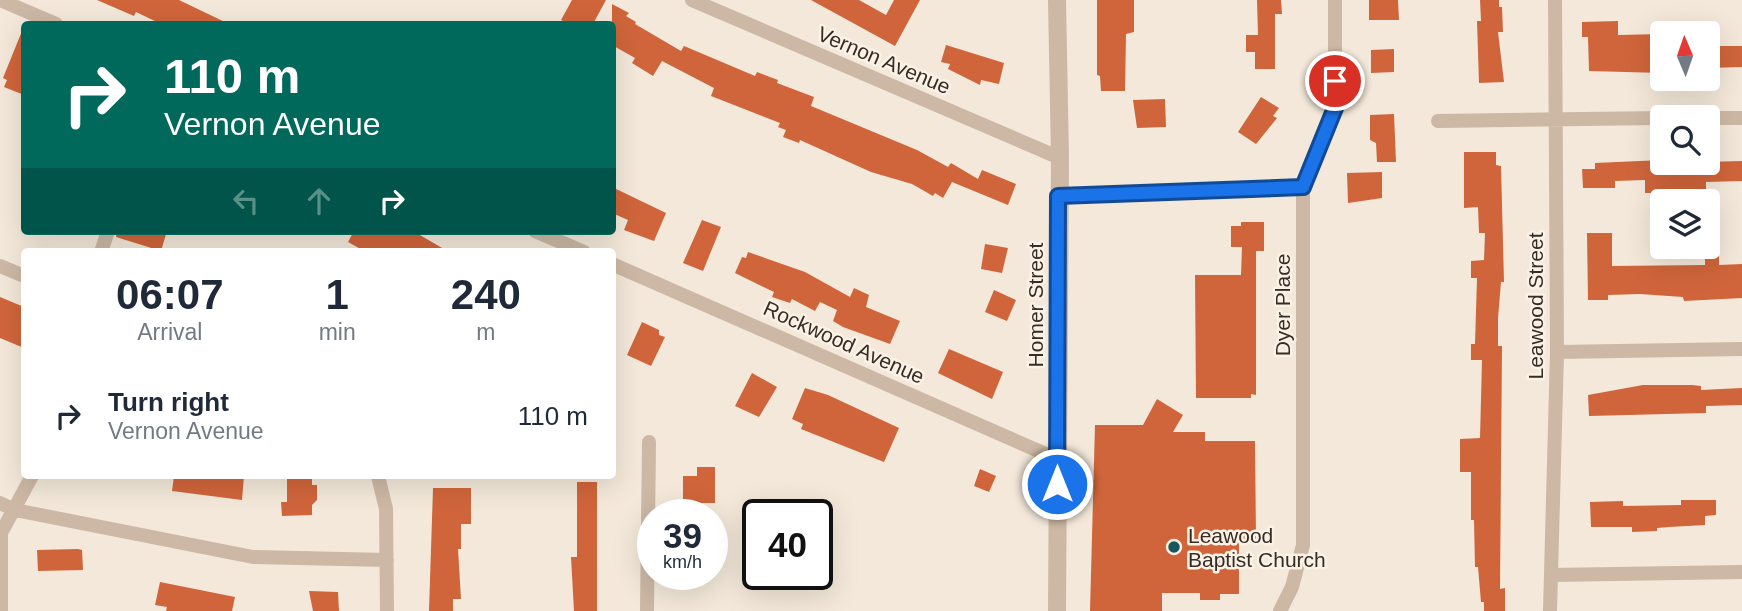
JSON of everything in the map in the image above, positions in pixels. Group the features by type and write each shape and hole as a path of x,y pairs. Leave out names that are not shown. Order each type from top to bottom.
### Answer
{"street":[{"path":"0,0 49,21"},
{"name":"Vernon Avenue","path":"692,0 1060,158"},
{"name":"Homer Street","path":"1057,611 1060,158 1058,0"},
{"name":"Dyer Place","path":"1280,611 1292,587 1303,545 1303,187 1335,108 1335,0"},
{"name":"Leawood Street","path":"1550,611 1557,352 1555,0"},
{"path":"1438,121 1650,118"},
{"path":"1720,118 1742,118"},
{"path":"1058,196 1303,187"},
{"path":"544,235 575,248"},
{"path":"0,266 21,275"},
{"name":"Rockwood Avenue","path":"616,266 1058,459"},
{"path":"1557,352 1742,349"},
{"path":"647,611 649,442"},
{"path":"1,611 1,533 30,479"},
{"path":"379,479 386,509 387,611"},
{"path":"0,503 15,510 253,556 387,560"},
{"path":"1550,575 1742,572"}],"building":[{"path":"97,0 179,0 223,21 155,21 136,12 134,16"},
{"path":"572,0 606,0 595,21 561,20"},
{"path":"811,0 859,0 886,15 894,0 920,0 895,46"},
{"path":"1097,0 1134,0 1134,32 1126,34 1125,91 1101,91 1100,76 1097,75"},
{"path":"1257,0 1281,0 1282,14 1275,14 1275,69 1255,69 1255,52 1246,52 1246,35 1258,35"},
{"path":"1369,0 1398,0 1399,20 1369,20"},
{"path":"1480,0 1499,0 1499,7 1502,7 1503,32 1498,32 1504,82 1479,83 1477,21 1481,21"},
{"path":"612,4 629,13 626,16 636,22 635,24 681,51 684,46 755,76 757,72 778,80 777,83 814,97 811,106 917,150 948,167 951,163 978,179 982,170 1016,184 1008,205 952,182 943,198 935,193 933,196 912,184 871,172 800,140 799,143 783,137 786,130 778,127 780,123 711,96 714,88 662,61 653,76 632,63 635,58 616,47 616,21 612,21"},
{"path":"1618,21 1618,35 1650,34 1650,73 1589,71 1588,37 1582,37 1582,22"},
{"path":"21,33 21,94 4,87 7,80 3,78"},
{"path":"946,45 1004,63 999,84 981,80 980,85 948,69 950,64 941,62"},
{"path":"1720,46 1742,46 1742,67 1720,68"},
{"path":"1394,49 1394,72 1371,73 1371,50"},
{"path":"1261,97 1279,108 1273,116 1277,118 1256,144 1238,132"},
{"path":"1165,99 1166,127 1137,128 1133,100"},
{"path":"1394,114 1396,162 1377,162 1376,143 1370,140 1370,115"},
{"path":"1464,152 1496,152 1496,165 1501,166 1504,282 1501,282 1498,318 1498,346 1502,346 1500,589 1505,588 1505,611 1484,611 1484,602 1481,602 1478,567 1475,567 1474,520 1471,520 1471,472 1460,472 1460,439 1480,438 1482,360 1471,360 1471,344 1475,344 1477,278 1471,278 1471,261 1484,260 1485,233 1479,233 1478,207 1464,208"},
{"path":"1650,161 1650,175 1720,175 1720,162 1742,161 1742,181 1706,182 1706,189 1650,189 1650,193 1645,193 1645,180 1615,181 1615,188 1583,188 1582,169 1595,169 1595,163"},
{"path":"1382,172 1382,198 1348,203 1347,173"},
{"path":"616,189 666,213 654,241 624,230 628,220 616,215"},
{"path":"702,220 721,227 703,271 683,263"},
{"path":"1241,222 1264,222 1264,251 1256,251 1256,395 1251,394 1251,398 1196,398 1195,275 1241,275 1242,247 1231,247 1231,226 1241,226"},
{"path":"1587,233 1612,233 1612,266 1705,265 1705,259 1719,259 1719,265 1742,264 1742,298 1684,301 1683,297 1640,294 1608,295 1608,300 1588,300"},
{"path":"166,235 162,248 151,248 116,237"},
{"path":"352,235 420,235 442,248 359,248 348,242"},
{"path":"985,244 1008,248 1002,273 981,269"},
{"path":"748,252 805,272 850,297 854,288 869,295 866,307 900,321 890,344 833,321 837,310 820,302 815,311 792,299 790,303 772,297 774,292 735,273 742,257 746,258"},
{"path":"994,290 1016,300 1007,321 985,312"},
{"path":"0,297 21,306 21,347 0,338"},
{"path":"642,322 659,330 659,335 665,337 651,366 627,355"},
{"path":"949,349 1003,372 992,399 938,373"},
{"path":"752,373 777,387 759,417 735,406"},
{"path":"1643,385 1692,385 1701,386 1701,390 1742,388 1742,405 1706,406 1706,413 1589,416 1588,395"},
{"path":"805,388 828,395 899,428 884,462 801,429 803,424 792,419"},
{"path":"1157,399 1183,415 1173,432 1205,432 1205,441 1255,441 1256,539 1239,539 1239,594 1220,594 1220,600 1200,600 1200,593 1162,593 1162,611 1090,611 1095,425 1143,425"},
{"path":"697,467 715,467 715,499 683,499 683,476 697,476"},
{"path":"980,469 996,476 989,492 974,486"},
{"path":"174,479 244,479 242,500 172,491"},
{"path":"287,479 312,479 312,485 317,485 317,500 312,505 312,515 282,516 281,502 287,502"},
{"path":"577,482 597,482 597,611 574,611 571,557 577,557"},
{"path":"433,488 471,488 471,524 461,524 461,549 458,549 461,599 453,599 453,611 429,611"},
{"path":"1681,500 1716,500 1716,515 1705,516 1705,525 1657,528 1657,531 1632,532 1632,527 1591,527 1590,502 1623,501 1623,506 1681,505"},
{"path":"37,550 82,550 83,570 38,571"},
{"path":"160,582 235,597 232,611 166,611 167,607 155,605"},
{"path":"309,591 338,592 339,611 313,611"}],"place":[{"name":"Leawood Baptist Church","path":"1174,547"}],"route":[{"path":"1057,484 1058,196 1303,187 1335,108 1335,81"}]}
